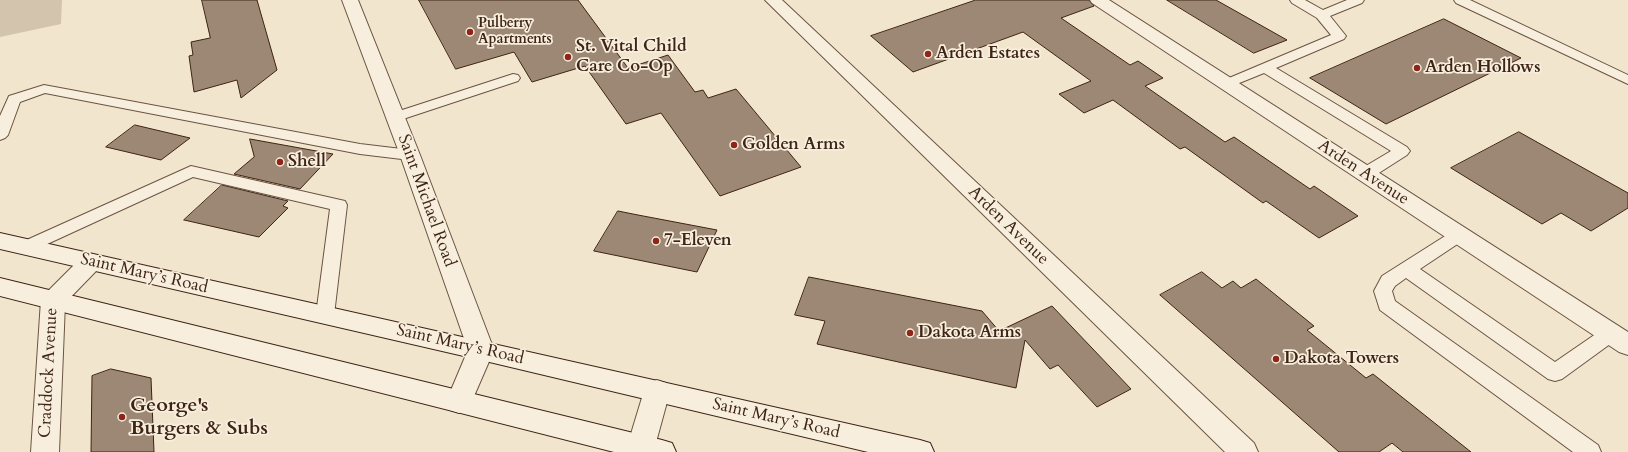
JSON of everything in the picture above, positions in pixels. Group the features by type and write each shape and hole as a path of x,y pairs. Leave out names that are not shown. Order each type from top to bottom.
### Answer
{"street":[{"name":"Saint Michael Road","path":"350,0 410,155 481,350"},
{"name":"Arden Avenue","path":"773,0 1244,452"},
{"name":"Arden Avenue","path":"1098,0 1628,345"},
{"name":"Saint Mary’s Road","path":"0,241 481,350 920,452"},
{"name":"Craddock Avenue","path":"45,452 53,300 91,262"},
{"path":"0,287 649,450 657,391"},
{"path":"459,402 481,350"}],"lane":[{"path":"1228,84 1340,36 1322,15 1296,0"},
{"path":"1322,15 1358,0"},
{"path":"1460,0 1628,80"},
{"path":"1265,68 1402,151 1365,174"},
{"path":"395,117 513,78"},
{"path":"0,135 14,99 44,89 360,149 410,155"},
{"path":"26,247 191,171 340,205 325,315"},
{"path":"1459,235 1388,281 1382,291 1387,305 1590,452"},
{"path":"1406,270 1555,373 1610,334"}],"shaded area":[{"path":"0,0 62,0 61,24 0,37"}],"building":[{"path":"202,0 257,0 277,70 241,98 237,80 194,92 189,56 193,55 191,42 210,38"},
{"path":"419,0 578,0 628,68 668,55 695,92 703,90 708,98 736,89 801,167 720,196 661,113 626,124 585,66 532,82 514,52 456,69"},
{"path":"976,0 1089,0 1094,6 1061,18 1130,65 1138,61 1163,78 1145,86 1225,142 1234,137 1310,189 1314,186 1358,216 1319,238 1266,201 1263,203 1185,147 1180,149 1113,100 1084,113 1059,94 1091,81 1023,32 913,72 871,36"},
{"path":"1167,0 1216,0 1287,40 1254,53"},
{"name":"Arden Hollows","path":"1444,19 1521,58 1386,124 1310,78"},
{"path":"135,125 190,138 161,160 106,147"},
{"path":"1519,132 1628,193 1628,208 1591,231 1561,213 1542,224 1451,168"},
{"name":"Shell","path":"250,139 333,154 300,189 234,174 254,157"},
{"path":"222,185 288,201 283,206 288,208 259,237 184,220"},
{"name":"7-Eleven","path":"618,211 717,230 697,272 594,251"},
{"name":"Dakota Towers","path":"1202,272 1222,288 1233,281 1241,288 1256,279 1314,326 1307,330 1366,378 1373,374 1471,452 1403,452 1392,443 1379,452 1339,452 1160,295"},
{"name":"Dakota Arms","path":"809,277 982,311 999,331 1052,306 1131,389 1097,407 1058,365 1050,369 1025,340 1016,388 817,344 825,321 795,315"},
{"name":"George's Burgers & Subs","path":"111,369 151,378 154,452 91,452 92,376"}],"place":[{"name":"Pulberry Apartments","path":"470,32"},
{"name":"Arden Estates","path":"928,54"},
{"name":"St. Vital Child Care Co-Op","path":"568,57"},
{"name":"Arden Hollows","path":"1417,68"},
{"name":"Golden Arms","path":"734,145"},
{"name":"Shell","path":"280,162"},
{"name":"7-Eleven","path":"656,241"},
{"name":"Dakota Arms","path":"910,333"},
{"name":"Dakota Towers","path":"1276,359"},
{"name":"George's Burgers & Subs","path":"122,417"}]}
